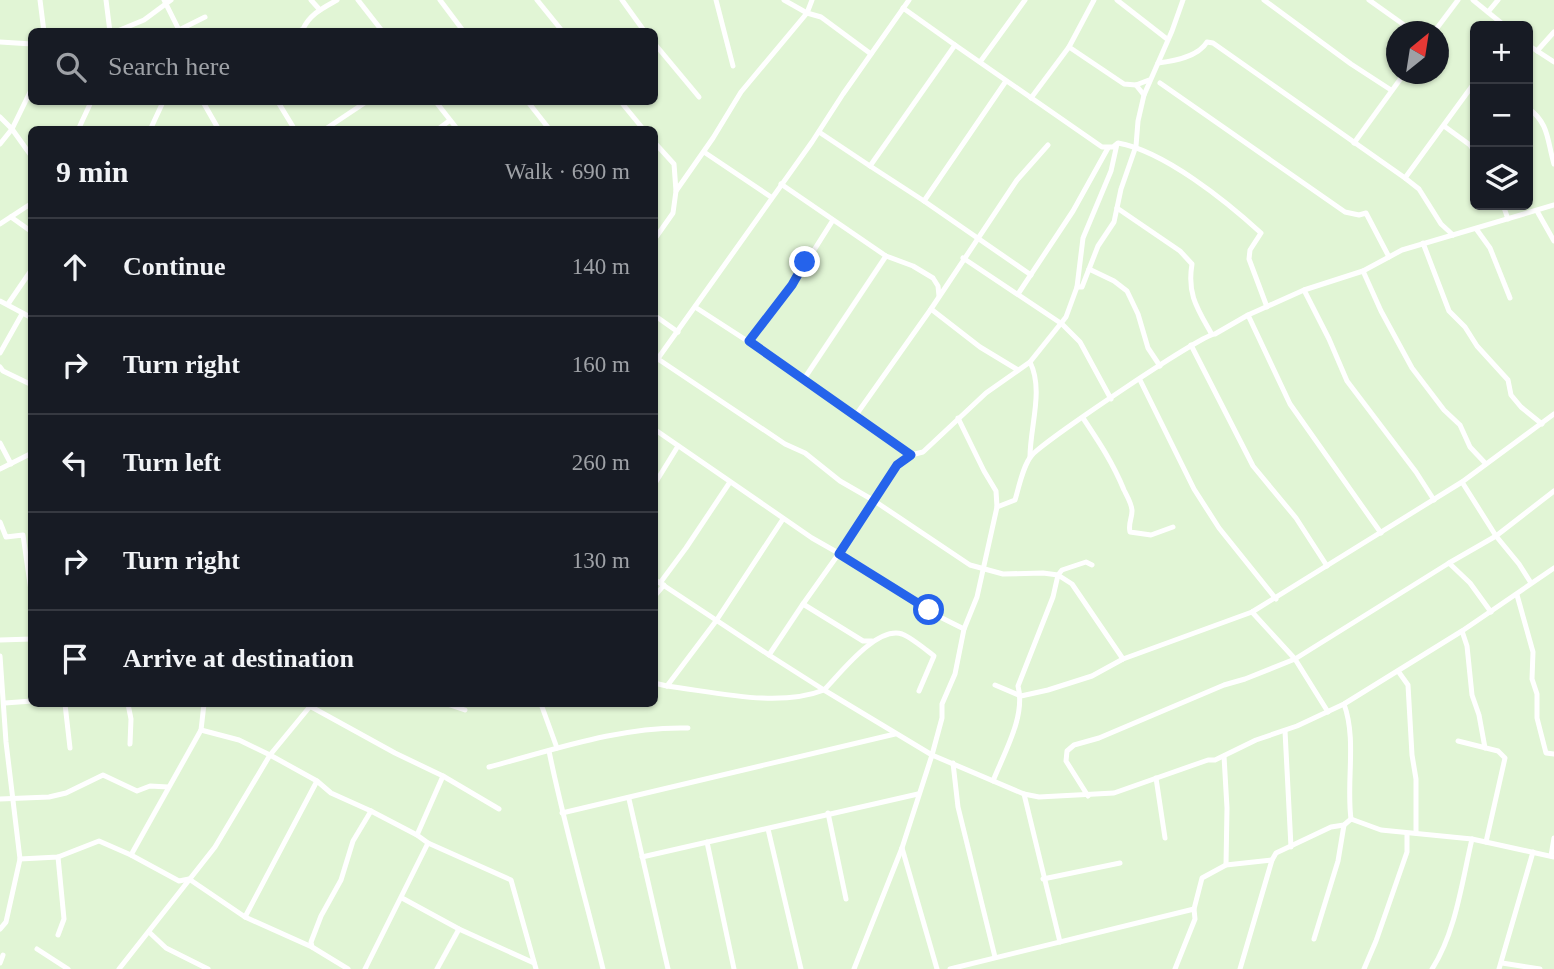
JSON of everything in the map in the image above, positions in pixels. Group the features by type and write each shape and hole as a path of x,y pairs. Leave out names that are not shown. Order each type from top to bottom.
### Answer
{"street":[{"path":"40,0 44,28"},
{"path":"106,0 112,28"},
{"path":"311,0 320,10"},
{"path":"303,28 307,19 337,0"},
{"path":"358,0 380,28"},
{"path":"440,0 461,28"},
{"path":"537,0 560,28"},
{"path":"622,0 643,28"},
{"path":"716,0 733,66"},
{"path":"784,0 807,13 821,16 871,54"},
{"path":"676,191 741,92 807,13 812,0"},
{"path":"658,358 909,0"},
{"path":"980,62 1025,0"},
{"path":"1031,98 1069,47 1094,0"},
{"path":"1118,0 1167,39"},
{"path":"1077,287 1082,287 1098,246 1114,222 1121,189 1136,146 1144,95 1172,31 1182,0"},
{"path":"1264,0 1391,90"},
{"path":"1369,0 1399,21"},
{"path":"1442,21 1458,0"},
{"path":"1473,0 1500,21"},
{"path":"1488,12 1499,0"},
{"path":"123,28 144,20 166,1 178,28"},
{"path":"903,8 1102,147 1108,148"},
{"path":"185,28 205,17"},
{"path":"1537,51 1554,32"},
{"path":"0,42 28,44"},
{"path":"1158,63 1195,53 1205,47 1207,42 1213,43 1300,102 1419,189 1441,224 1453,235"},
{"path":"870,166 955,45"},
{"path":"1069,47 1124,84 1136,85 1149,80"},
{"path":"658,48 699,97"},
{"path":"1533,48 1554,62"},
{"path":"923,201 1006,81"},
{"path":"1160,82 1345,212 1359,215 1366,213 1389,257"},
{"path":"1354,143 1396,84"},
{"path":"1405,178 1474,84"},
{"path":"1136,85 1144,95"},
{"path":"0,144 12,128 28,96"},
{"path":"80,126 89,105"},
{"path":"152,126 162,105"},
{"path":"205,105 216,126"},
{"path":"280,105 293,126"},
{"path":"329,126 354,105"},
{"path":"438,105 454,126"},
{"path":"530,105 547,126"},
{"path":"623,105 641,126"},
{"path":"1533,112 1545,125 1554,164"},
{"path":"0,117 12,128 28,151"},
{"path":"442,126 449,121"},
{"path":"1444,126 1471,147"},
{"path":"819,132 1031,275"},
{"path":"769,655 897,465 911,455 923,452 958,418 1030,362 1062,324 1077,287 1083,238 1111,171 1118,143"},
{"path":"1018,293 1085,190 1108,148 1118,143 1136,146 1202,186 1261,233 1250,250 1250,259 1267,307"},
{"path":"856,415 1017,180 1048,145"},
{"path":"658,146 674,164 676,191 673,213 658,234"},
{"path":"704,152 771,197"},
{"path":"780,184 886,256 913,266 933,278 938,286 939,296"},
{"path":"1030,457 1191,345 1248,315 1304,290 1363,271 1423,243 1477,230 1554,205"},
{"path":"0,224 28,206"},
{"path":"1117,208 1180,251 1192,264 1189,281 1195,304 1211,333"},
{"path":"1505,210 1508,219"},
{"path":"1537,211 1554,241"},
{"path":"11,217 28,229"},
{"path":"749,341 792,285 833,220"},
{"path":"1477,230 1490,248 1510,298"},
{"path":"1423,243 1449,311 1508,380 1511,394 1521,407 1542,424"},
{"path":"804,379 886,256"},
{"path":"964,258 1062,324 1080,342 1111,399"},
{"path":"1089,269 1127,290 1138,314 1148,348 1160,366"},
{"path":"1363,271 1381,312 1412,368 1444,410 1460,425 1470,447 1486,464"},
{"path":"8,304 28,275"},
{"path":"1304,290 1347,381 1434,500"},
{"path":"0,301 28,316"},
{"path":"695,307 749,341 911,455"},
{"path":"931,309 970,340 1018,370"},
{"path":"0,352 22,314"},
{"path":"1248,315 1290,404 1381,533"},
{"path":"658,318 678,332"},
{"path":"1191,345 1253,466 1296,517 1327,566"},
{"path":"658,362 805,453 839,481 873,500 970,565 982,570 1014,575 1058,575 1072,584 1123,660"},
{"path":"997,507 1015,500 1030,457 1035,385 1030,362"},
{"path":"0,367 28,383"},
{"path":"1140,380 1194,489 1219,528 1276,599"},
{"path":"995,685 1021,696 1048,690 1092,676 1123,660 1252,612 1462,482 1554,414"},
{"path":"854,969 902,848 932,755 942,718 942,704 955,674 964,629 976,597 997,507 996,491 958,418"},
{"path":"1083,418 1109,456 1130,504 1130,532 1151,535 1172,527"},
{"path":"658,432 783,519 870,571 920,605 964,629"},
{"path":"0,443 11,464"},
{"path":"658,478 678,446"},
{"path":"0,469 28,455"},
{"path":"730,481 686,548 659,582 824,690 932,755 1024,794 1039,797 1114,793 1224,756 1256,740 1285,731 1328,712 1462,631 1554,568"},
{"path":"1462,482 1496,536 1531,583"},
{"path":"1087,796 1066,761 1067,751 1074,745 1100,738 1224,685 1295,659 1496,536 1554,491"},
{"path":"667,686 716,621 783,519"},
{"path":"0,522 6,537 23,535 28,562"},
{"path":"993,781 1015,726 1021,696 1018,686 1053,597 1058,575 1062,570 1086,562 1092,565"},
{"path":"1449,563 1470,583 1491,612"},
{"path":"1517,595 1533,652 1532,679 1537,694 1537,718 1541,739 1546,753 1554,754"},
{"path":"803,604 863,640 872,641"},
{"path":"1252,612 1295,659 1328,712"},
{"path":"1462,631 1467,646 1472,695 1485,748"},
{"path":"658,684 767,698 805,697 824,690 872,641 891,633 902,635 934,656 919,691"},
{"path":"0,640 28,639"},
{"path":"0,656 5,703 3,735 14,799 20,859 6,922 0,929"},
{"path":"1398,671 1408,685 1416,779 1416,832"},
{"path":"5,703 28,701"},
{"path":"1240,969 1276,853 1331,827 1344,825 1351,819 1352,764 1348,717 1344,704"},
{"path":"65,707 70,748"},
{"path":"129,707 130,744"},
{"path":"131,855 201,730 204,707"},
{"path":"119,969 215,847 270,755 308,707"},
{"path":"315,707 395,754 443,776 499,809"},
{"path":"456,707 465,710"},
{"path":"542,707 557,748"},
{"path":"489,767 557,748 655,728 688,728"},
{"path":"201,730 239,740 317,781 331,793 371,811 428,843 512,880 535,966"},
{"path":"1285,731 1291,847"},
{"path":"562,813 895,734"},
{"path":"1458,741 1498,751 1505,758 1486,842"},
{"path":"549,751 562,813 603,969"},
{"path":"1224,756 1226,865"},
{"path":"953,763 958,807 995,957"},
{"path":"0,799 49,797 66,793 103,775 137,791 150,786 168,787"},
{"path":"417,835 443,776"},
{"path":"1156,778 1165,838"},
{"path":"245,917 317,781"},
{"path":"642,857 918,794"},
{"path":"1024,794 1059,942"},
{"path":"629,799 668,969"},
{"path":"312,947 311,942 321,916 341,880 353,841 371,811"},
{"path":"828,814 846,899"},
{"path":"1351,819 1373,828 1407,834 1416,832 1472,839 1552,856 1554,838"},
{"path":"1314,939 1324,911 1344,825"},
{"path":"768,830 801,969"},
{"path":"1364,969 1407,852 1407,834"},
{"path":"1432,969 1439,959 1453,918 1472,839"},
{"path":"20,859 58,857 99,841 179,881 189,879 245,917 312,947 348,969"},
{"path":"707,842 734,969"},
{"path":"365,969 428,843"},
{"path":"902,848 937,969"},
{"path":"1533,852 1500,966 1540,969"},
{"path":"58,857 64,919 58,935"},
{"path":"1175,969 1195,919 1194,909 1202,878 1226,865 1272,860"},
{"path":"1043,879 1120,863"},
{"path":"402,898 458,929 535,966"},
{"path":"950,969 969,967 995,957 1194,909"},
{"path":"437,969 458,929"},
{"path":"149,932 166,948 208,969"},
{"path":"37,949 68,969"},
{"path":"0,963 4,955"}],"route":[{"path":"805,262 792,285 749,341 911,455 897,465 839,554 929,610"}]}
